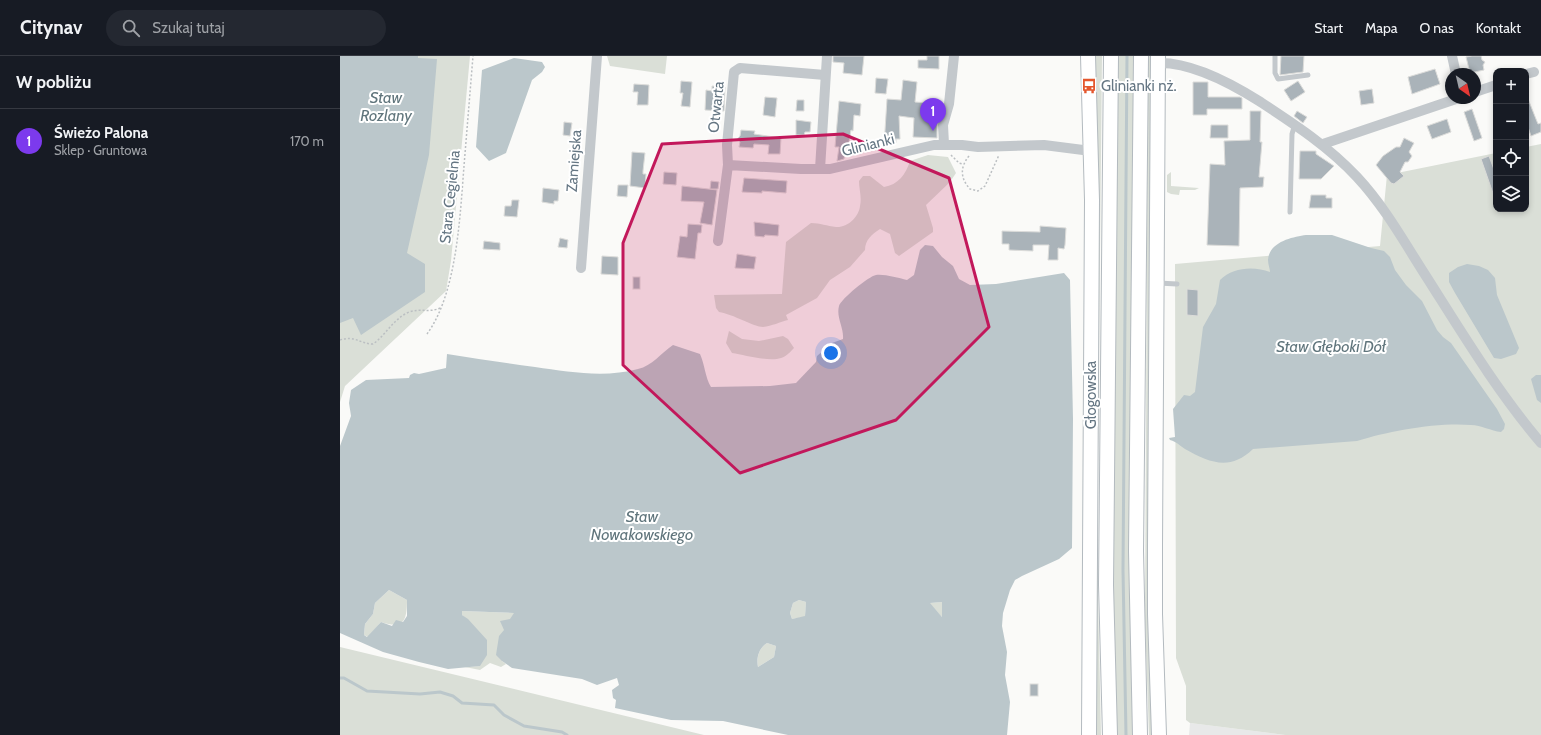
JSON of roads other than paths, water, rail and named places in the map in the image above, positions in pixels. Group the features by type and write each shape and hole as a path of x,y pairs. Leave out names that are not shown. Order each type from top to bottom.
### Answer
{"main road":[{"name":"Głogowska","path":"1088,56 1092,200 1089,735"},
{"name":"Głogowska","path":"1110,735 1106,585 1111,56"},
{"path":"1140,735 1136,551 1141,56"},
{"path":"1158,60 1155,614 1159,735"}],"street":[{"name":"Zamiejska","path":"581,268 597,56"},
{"path":"820,169 827,56"},
{"path":"944,144 943,124 949,104 954,56"},
{"path":"1452,56 1455,68"},
{"path":"1158,60 1174,63 1217,78 1248,94 1323,144 1358,178 1388,214 1494,384 1541,443"},
{"name":"Otwarta","path":"728,165 727,145 734,72 740,68 825,75"},
{"path":"1481,90 1493,85"},
{"path":"1323,144 1445,103"},
{"name":"Glinianki","path":"728,165 801,170 830,169 927,146 944,144 978,147 1044,145 1091,151"},
{"path":"718,241 728,165"}],"lane":[{"path":"1275,56 1275,74 1278,79 1308,75"},
{"path":"1290,212 1292,139 1295,124"},
{"path":"1157,283 1177,284"}],"water":[{"name":"Staw Rozlany","path":"340,56 418,56 418,58 437,59 429,155 407,253 425,264 425,292 361,335 353,318 340,323"},
{"path":"514,58 542,62 545,67 542,72 532,80 506,153 489,161 476,147 482,70"},
{"name":"Staw Głęboki Dół","path":"1306,235 1332,235 1384,251 1390,257 1395,270 1406,285 1422,301 1437,330 1451,343 1497,409 1505,424 1504,429 1501,432 1475,425 1458,424 1429,426 1383,434 1357,441 1253,449 1244,456 1228,462 1211,461 1203,458 1170,440 1169,438 1175,437 1173,409 1184,395 1190,396 1195,392 1203,327 1216,304 1220,280 1231,272 1237,270 1251,268 1270,272 1268,260 1272,249 1288,239"},
{"name":"Staw Nowakowskiego","path":"925,245 933,246 942,257 953,266 959,279 970,285 996,284 1064,273 1070,280 1073,419 1072,548 1059,559 1015,580 1010,590 1003,613 1002,626 1007,652 1005,675 1010,702 1007,735 788,735 723,721 671,720 615,708 616,700 613,698 612,690 619,685 617,678 597,685 582,679 512,668 502,661 496,655 499,636 504,630 500,621 510,619 514,613 462,611 462,615 468,619 487,640 487,655 480,666 448,669 383,652 340,633 340,446 351,416 349,403 351,390 366,380 409,378 410,375 414,373 419,374 446,368 447,354 574,372 600,374 625,372 648,365 673,345 700,354 707,379 711,387 770,386 796,383 816,362 817,356 832,343 843,339 838,310 845,298 872,276 880,275 907,280 914,275 920,250","holes":["389,590 407,600 407,616 403,622 396,620 392,626 381,622 367,637 364,635 365,624 373,614 375,603","799,600 806,602 805,616 792,619 790,613 793,603","942,602 942,617 930,603","767,643 776,646 774,657 758,667 757,660 764,645"]},
{"path":"1467,264 1479,266 1488,270 1495,278 1497,295 1519,348 1516,354 1501,359 1494,358 1449,282 1449,273 1458,267"},
{"path":"1536,375 1541,375 1541,403 1537,400 1531,379"}],"waterway":[{"path":"1126,735 1123,570 1127,56"},
{"path":"340,678 344,678 367,691 420,694 440,692 453,696 462,703 494,705 504,715 524,726 562,732 567,735"}],"place":[{"name":"Glinianki nż.","path":"1089,86"},
{"name":"Świeżo Palona","path":"933,131"}]}
